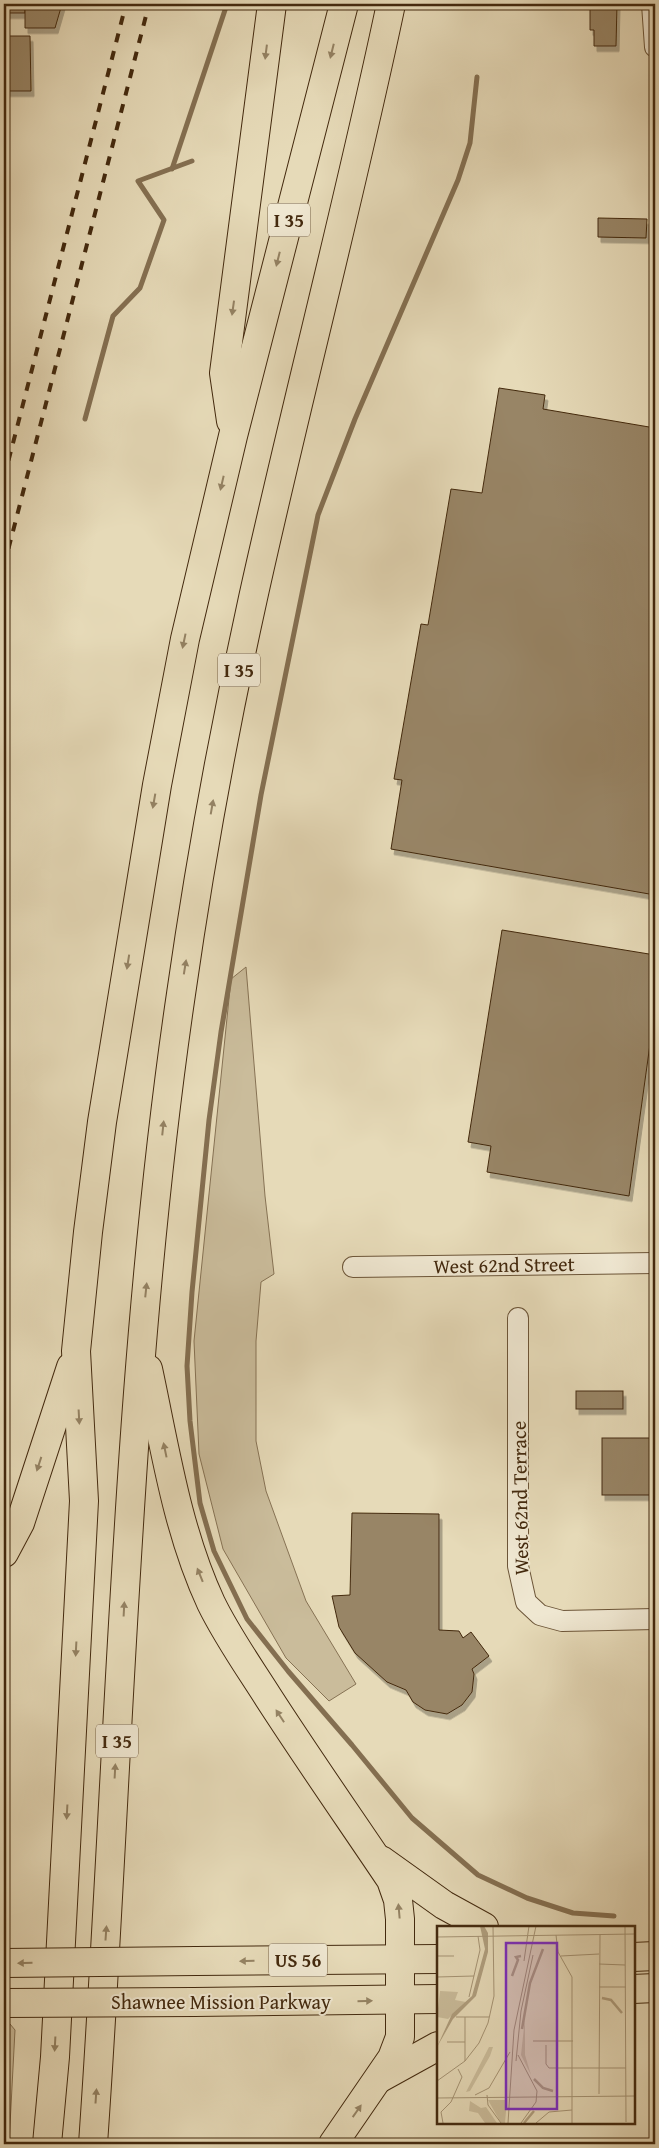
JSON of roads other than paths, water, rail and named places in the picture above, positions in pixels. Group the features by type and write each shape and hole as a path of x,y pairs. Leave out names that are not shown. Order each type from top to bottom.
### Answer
{"highway":[{"path":"233,436 224,373 272,4"},
{"name":"I 35","path":"47,2144 55,2057 84,1501 76,1351 88,1232 102,1122 157,785 184,639 233,436 344,4"},
{"name":"I 35","path":"93,2144 107,1930 133,1443 170,1071 200,874 222,752 255,591 390,7"},
{"path":"142,1338 175,1498 192,1555 212,1604 235,1646 391,1880 398,1900 401,1959 400,2037 392,2058 380,2078 333,2144"},
{"path":"4,1553 20,1523 76,1351"},
{"path":"374,1856 444,1905 482,1926"},
{"path":"634,1956 655,1956"},
{"name":"Shawnee Mission Parkway","path":"4,1964 437,1959"},
{"path":"634,1989 655,1988"},
{"name":"Shawnee Mission Parkway","path":"4,2003 437,1999"},
{"path":"380,2078 437,2047"}],"street":[{"path":"652,4 655,47"},
{"name":"West 62nd Street","path":"353,1266 655,1263"},
{"name":"West 62nd Terrace","path":"518,1318 518,1566 526,1602 540,1615 562,1621 655,1619"}],"waterway":[{"path":"172,169 227,4"},
{"path":"477,77 470,143 458,180 355,419 318,515 261,795 221,1032 209,1120 192,1292 187,1366 190,1421 200,1503 214,1551 247,1619 288,1671 412,1818 478,1875 527,1898 573,1913 614,1916"},
{"path":"85,419 113,316 140,288 164,220 138,181 192,161"}],"railway":[{"path":"4,478 126,4"},
{"path":"4,566 149,4"}]}
